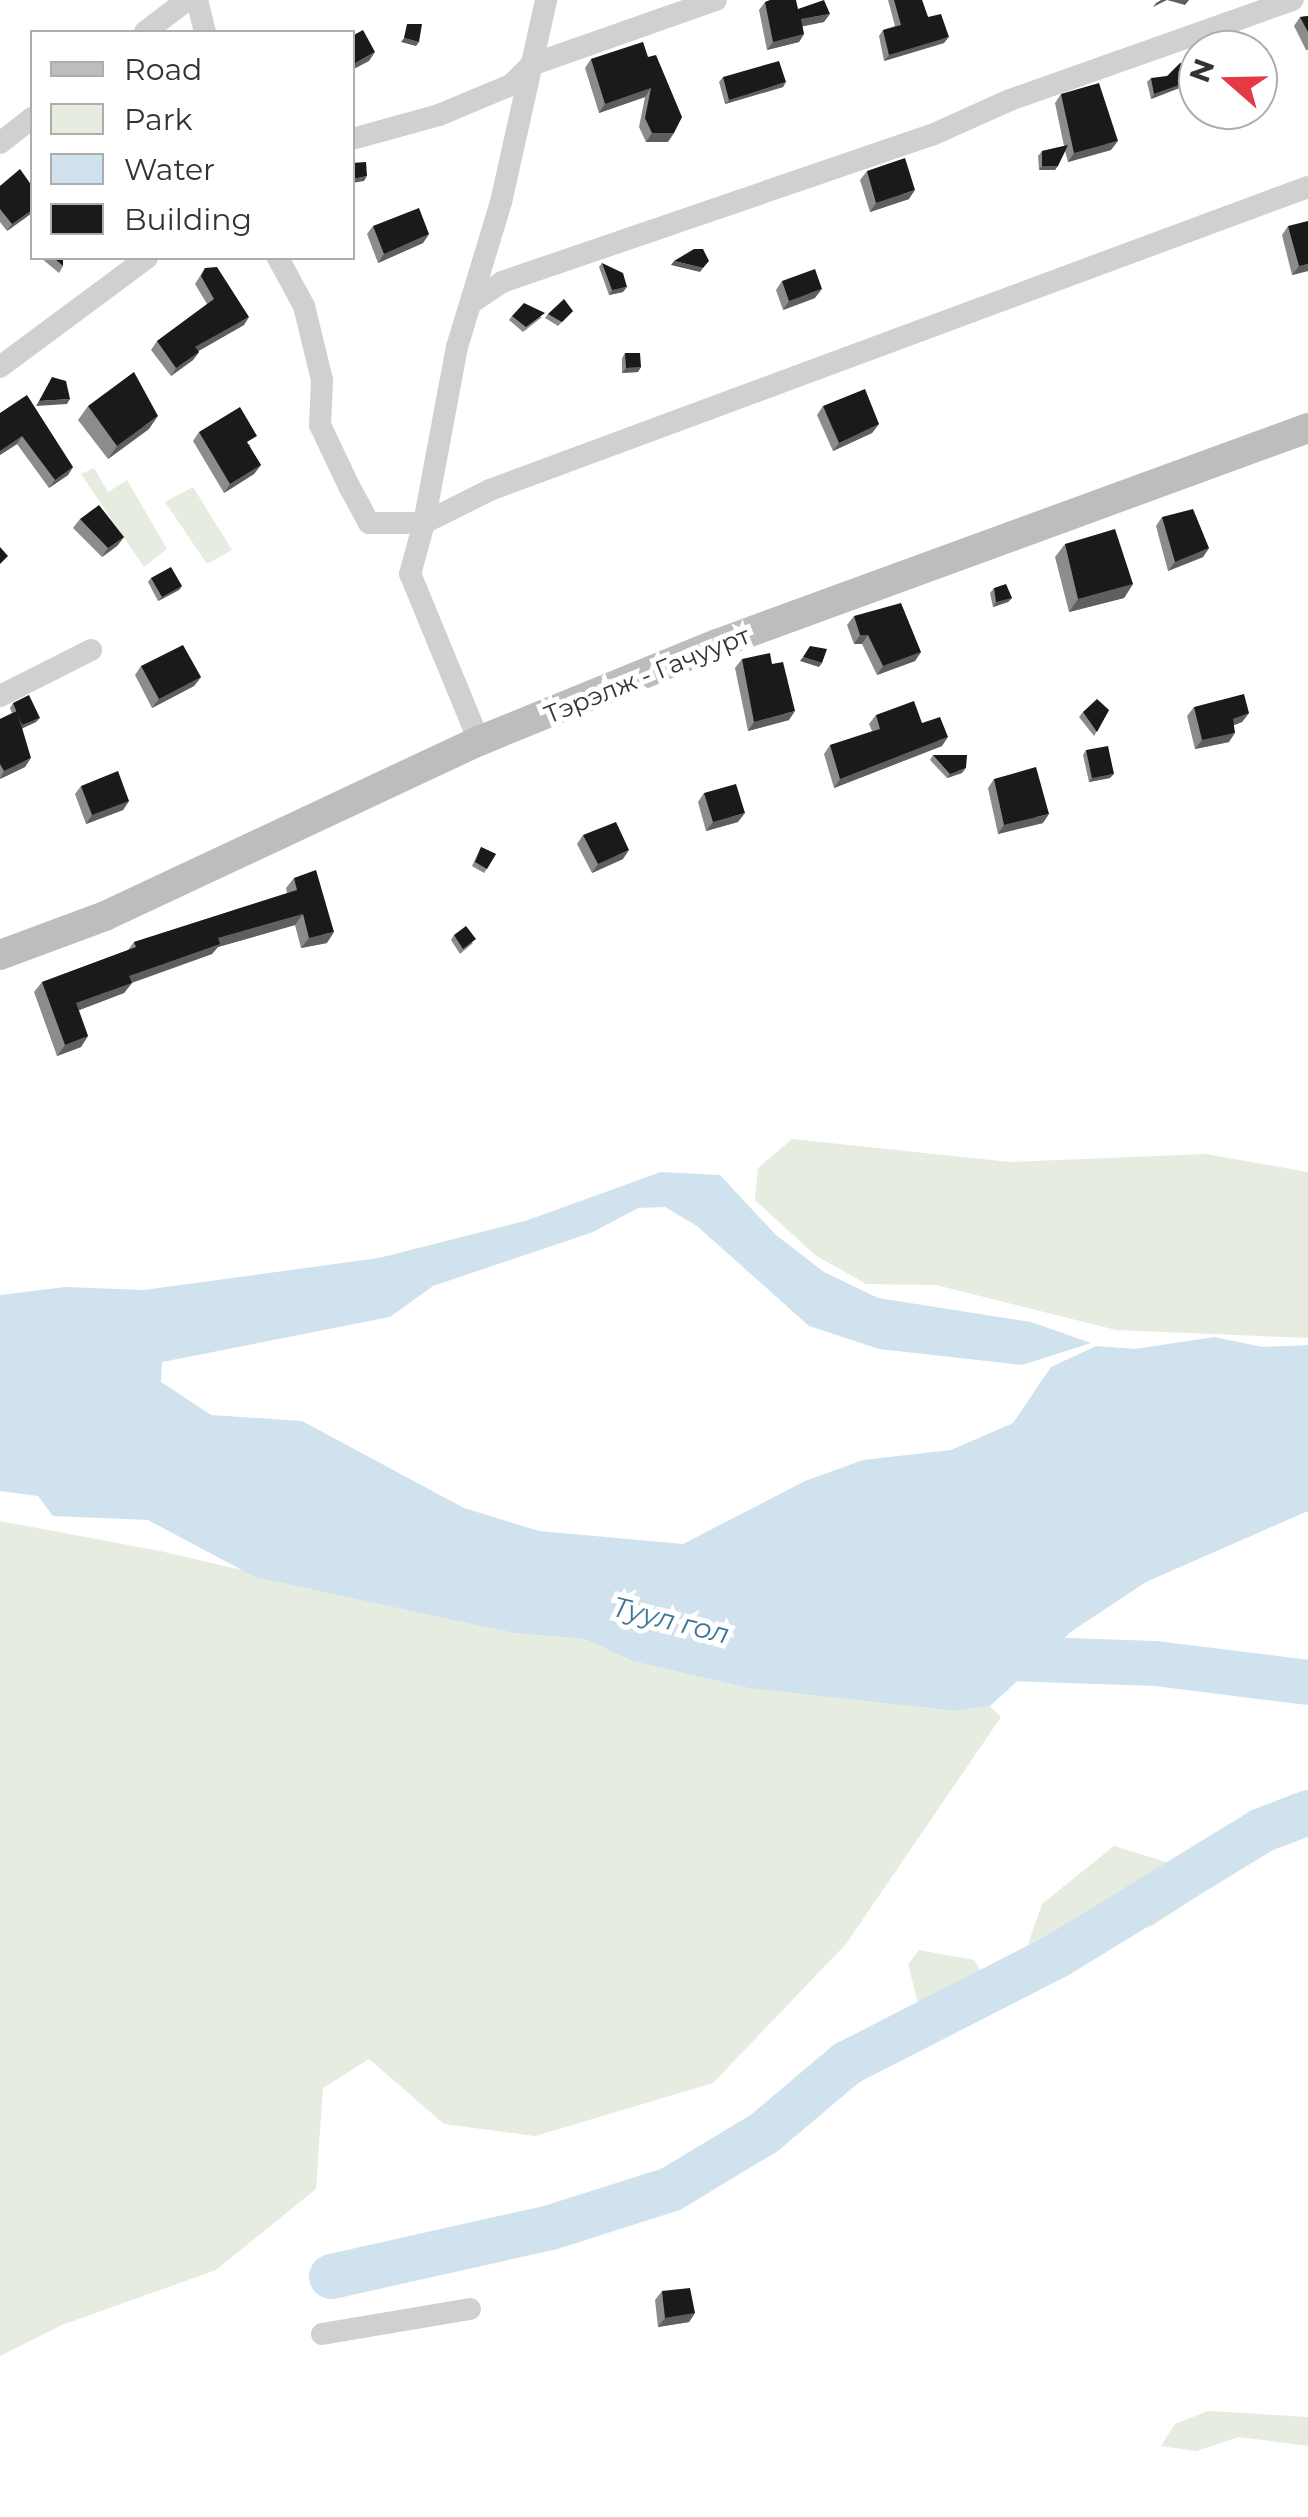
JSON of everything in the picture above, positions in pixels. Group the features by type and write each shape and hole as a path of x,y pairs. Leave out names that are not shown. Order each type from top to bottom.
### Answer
{"main road":[{"name":"Тэрэлж - Гачуурт","path":"0,954 104,916 478,741 717,644 1308,428"}],"street":[{"path":"148,30 187,0"},
{"path":"197,0 204,30"},
{"path":"478,741 410,574 471,303 546,0"},
{"path":"355,138 475,100 511,85 530,65 716,0"},
{"path":"471,303 502,282 916,141 1010,100 1293,0"},
{"path":"0,143 30,120"},
{"path":"279,260 304,306 322,380 320,424 349,486 370,523 424,523 490,490 1308,186"},
{"path":"0,367 144,260"},
{"path":"0,696 91,650"},
{"path":"322,2334 470,2309"}],"green space":[{"path":"94,468 108,492 127,480 167,549 144,567 81,474"},
{"path":"193,487 232,550 207,564 165,502"},
{"path":"792,1139 1010,1162 1206,1154 1308,1172 1308,1338 1116,1330 936,1285 866,1284 815,1255 755,1200 758,1168"},
{"path":"0,1521 160,1551 513,1633 585,1639 632,1661 748,1688 954,1711 990,1706 1001,1717 846,1944 713,2083 535,2136 444,2124 369,2059 323,2088 316,2189 216,2270 62,2325 0,2356"},
{"path":"1114,1846 1198,1872 1207,1878 1205,1891 1152,1926 1112,1936 1077,1969 1058,1976 1030,1968 1024,1956 1042,1904"},
{"path":"919,1950 974,1960 981,1971 947,1998 919,2007 908,1964"},
{"path":"1208,2411 1308,2417 1308,2446 1239,2437 1196,2451 1161,2446 1175,2424"}],"water":[{"name":"Туул гол","path":"661,1172 720,1175 776,1235 824,1272 878,1298 1031,1322 1091,1343 1022,1365 879,1349 809,1326 697,1226 665,1207 638,1208 593,1232 433,1286 390,1317 162,1362 161,1382 211,1415 302,1421 464,1508 539,1531 683,1544 805,1481 863,1460 951,1450 1013,1423 1051,1367 1096,1346 1135,1349 1214,1337 1263,1347 1308,1345 1308,1511 1146,1582 1072,1631 990,1706 955,1711 748,1688 632,1661 585,1639 513,1633 255,1577 148,1520 53,1516 38,1496 0,1491 0,1295 65,1287 144,1290 379,1258 525,1221"}],"building":[{"path":"796,0 798,9 824,0 830,14 801,19 804,34 773,42 765,2"},
{"path":"894,0 922,0 928,17 941,14 949,37 889,55 883,30 901,25"},
{"path":"1308,16 1308,32 1300,17"},
{"path":"407,24 422,24 419,42 404,38"},
{"path":"363,30 375,52 355,63 355,34"},
{"path":"643,42 648,57 656,55 682,117 674,133 652,133 645,118 651,88 605,104 591,59"},
{"path":"779,61 786,82 729,100 723,77"},
{"path":"1178,65 1178,85 1154,94 1151,78 1167,76"},
{"path":"1099,83 1118,141 1074,153 1061,94"},
{"path":"1068,145 1058,166 1042,166 1042,151"},
{"path":"905,158 915,190 876,203 867,171"},
{"path":"366,162 367,176 355,179 355,163"},
{"path":"20,169 30,183 30,211 12,224 0,209 0,186"},
{"path":"419,208 429,234 384,254 373,226"},
{"path":"1308,221 1308,264 1299,266 1288,226"},
{"path":"694,249 703,249 709,261 703,268 674,261"},
{"path":"602,263 623,273 627,287 612,290"},
{"path":"217,267 249,317 195,347 199,352 176,368 157,341 214,299 201,276 205,268"},
{"path":"815,269 822,289 789,301 782,281"},
{"path":"564,299 573,311 562,322 548,314"},
{"path":"524,303 545,313 526,327 512,316"},
{"path":"625,353 640,353 641,367 626,368"},
{"path":"134,372 158,416 117,446 88,406"},
{"path":"52,377 66,381 70,399 39,401"},
{"path":"865,389 879,424 839,443 823,406"},
{"path":"27,395 73,467 55,480 22,436 0,451 0,413"},
{"path":"240,407 257,436 247,442 261,465 230,484 199,432"},
{"path":"99,505 124,537 108,548 80,519"},
{"path":"1193,509 1209,548 1175,562 1162,517"},
{"path":"1115,529 1133,584 1078,599 1065,544"},
{"path":"0,547 8,556 0,564"},
{"path":"171,567 182,586 162,597 151,578"},
{"path":"1006,584 1012,598 996,602 994,588"},
{"path":"901,603 921,652 883,666 868,635 860,635 854,616"},
{"path":"183,645 201,677 159,699 141,666"},
{"path":"810,646 827,649 822,663 803,657"},
{"path":"770,653 772,664 783,662 795,711 754,722 742,659"},
{"path":"1244,694 1249,713 1233,719 1235,733 1202,740 1194,707"},
{"path":"29,695 40,718 22,725 13,703"},
{"path":"1097,699 1109,710 1097,732 1083,712"},
{"path":"914,701 922,723 940,717 948,737 840,779 830,745 880,729 876,715"},
{"path":"17,711 31,758 4,771 0,764 0,719"},
{"path":"1108,746 1114,774 1092,778 1086,750"},
{"path":"933,755 967,755 966,768 950,774"},
{"path":"1036,767 1049,814 1004,825 994,779"},
{"path":"118,771 129,801 92,815 81,786"},
{"path":"736,784 745,813 713,822 704,793"},
{"path":"616,822 629,850 598,864 583,835"},
{"path":"481,847 496,854 487,869 475,862"},
{"path":"316,870 334,932 309,938 303,914 218,938 220,944 129,976 132,983 76,1003 88,1036 65,1045 42,982 136,947 134,942 297,890 294,878"},
{"path":"466,926 476,939 463,949 454,935"},
{"path":"690,2288 695,2313 665,2318 662,2291"}],"waterway":[{"path":"982,1657 1155,1663 1308,1682"},
{"path":"331,2276 550,2227 670,2189 763,2133 846,2063 1057,1955 1261,1830 1308,1812"}]}
